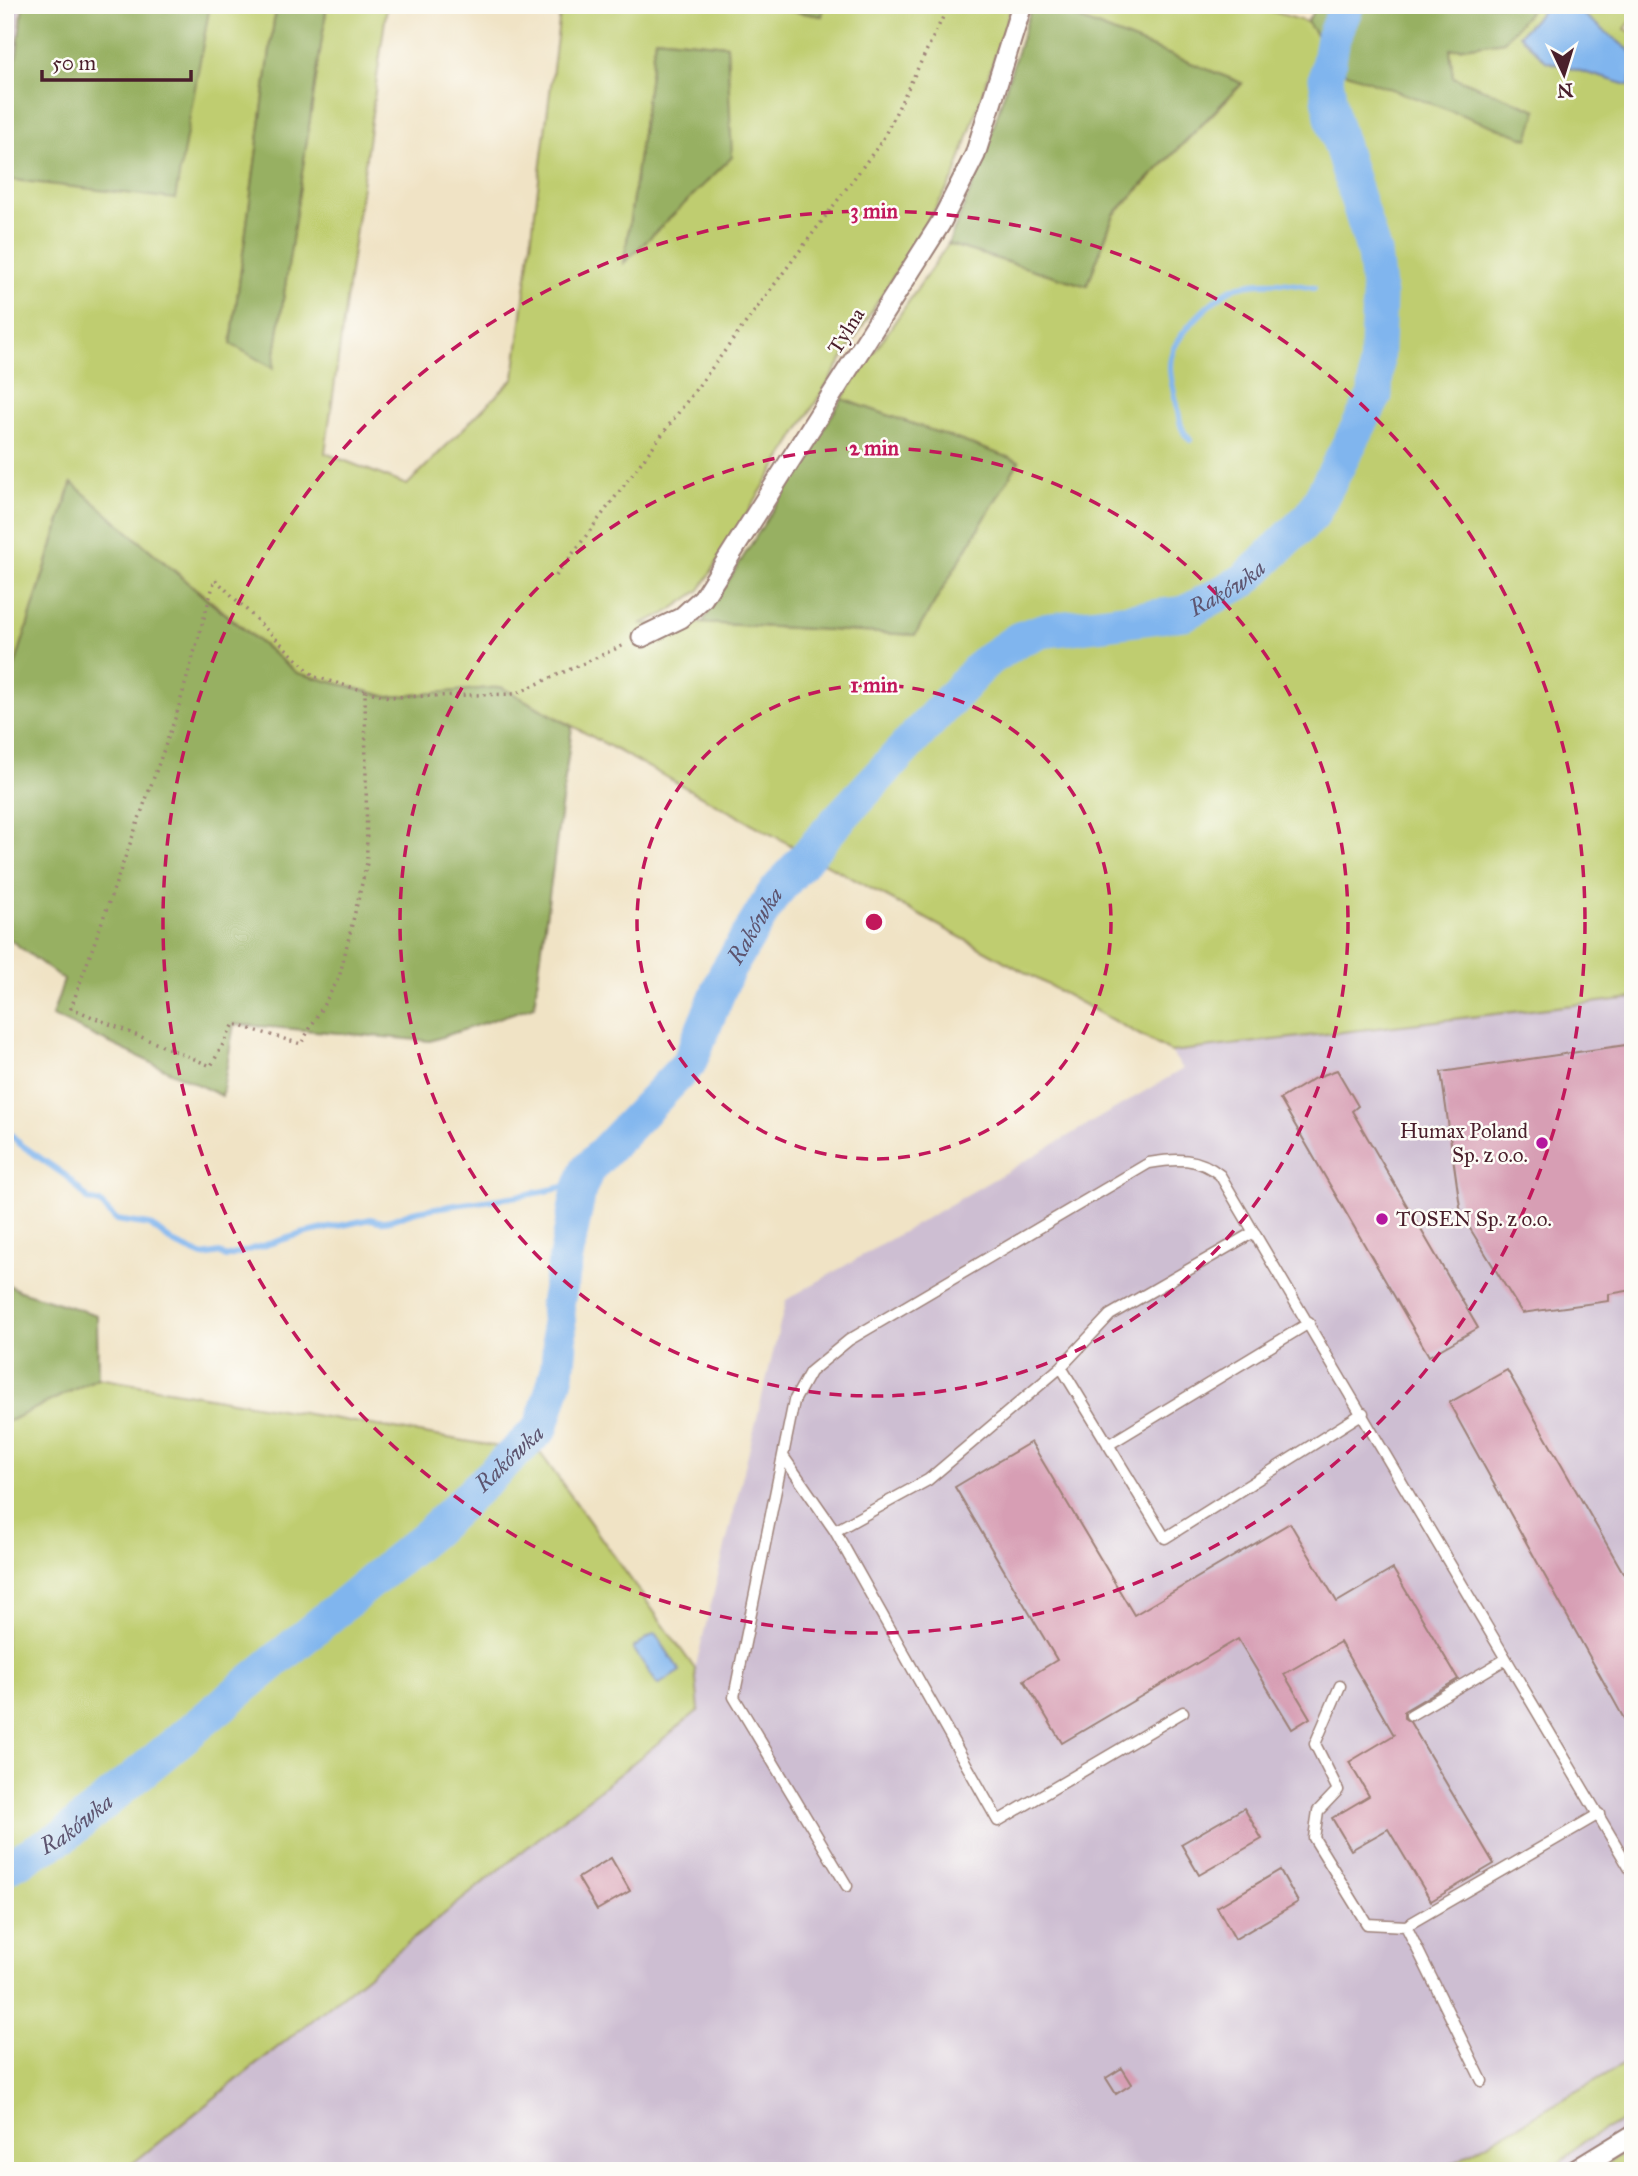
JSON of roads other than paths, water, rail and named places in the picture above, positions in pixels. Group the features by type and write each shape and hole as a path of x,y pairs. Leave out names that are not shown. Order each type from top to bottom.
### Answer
{"street":[{"name":"Tylna","path":"642,637 681,618 703,598 940,224 975,155 1022,5"},
{"path":"1574,2171 1633,2136"}],"lane":[{"path":"847,1886 734,1697 794,1401 810,1372 849,1340 1149,1163 1178,1158 1207,1164 1220,1175 1633,1874"},
{"path":"835,1531 928,1480 1060,1367 1110,1315 1254,1232"},
{"path":"1108,1445 1308,1323"},
{"path":"1060,1367 1165,1538 1363,1413"},
{"path":"783,1456 835,1531 998,1821 1183,1712"},
{"path":"1411,1715 1506,1659"},
{"path":"1340,1686 1315,1744 1338,1790 1318,1811 1314,1838 1367,1924 1406,1926 1599,1814"},
{"path":"1406,1926 1482,2081"}],"water":[{"path":"1548,5 1571,5 1633,53 1631,86 1546,61 1519,35"},
{"path":"655,1633 680,1671 658,1685 633,1648"}],"waterway":[{"name":"Rakówka","path":"5,1868 65,1835 431,1532 541,1428 557,1374 560,1343 557,1304 579,1190 587,1170 689,1063 726,973 773,895 837,821 985,662 1019,639 1042,631 1185,613 1245,580 1312,515 1375,395 1379,297 1374,253 1332,117 1326,78 1333,38 1347,5"},
{"path":"1190,440 1180,422 1170,368 1174,348 1185,331 1212,303 1240,286 1277,283 1314,288"},
{"path":"5,1128 20,1144 66,1176 89,1200 100,1203 116,1220 150,1225 175,1244 203,1256 220,1253 226,1257 301,1234 371,1219 389,1220 417,1211 521,1196 582,1182"}],"place":[{"name":"Humax Poland Sp. z o.o.","path":"1542,1143"},
{"name":"TOSEN Sp. z o.o.","path":"1382,1219"}]}
